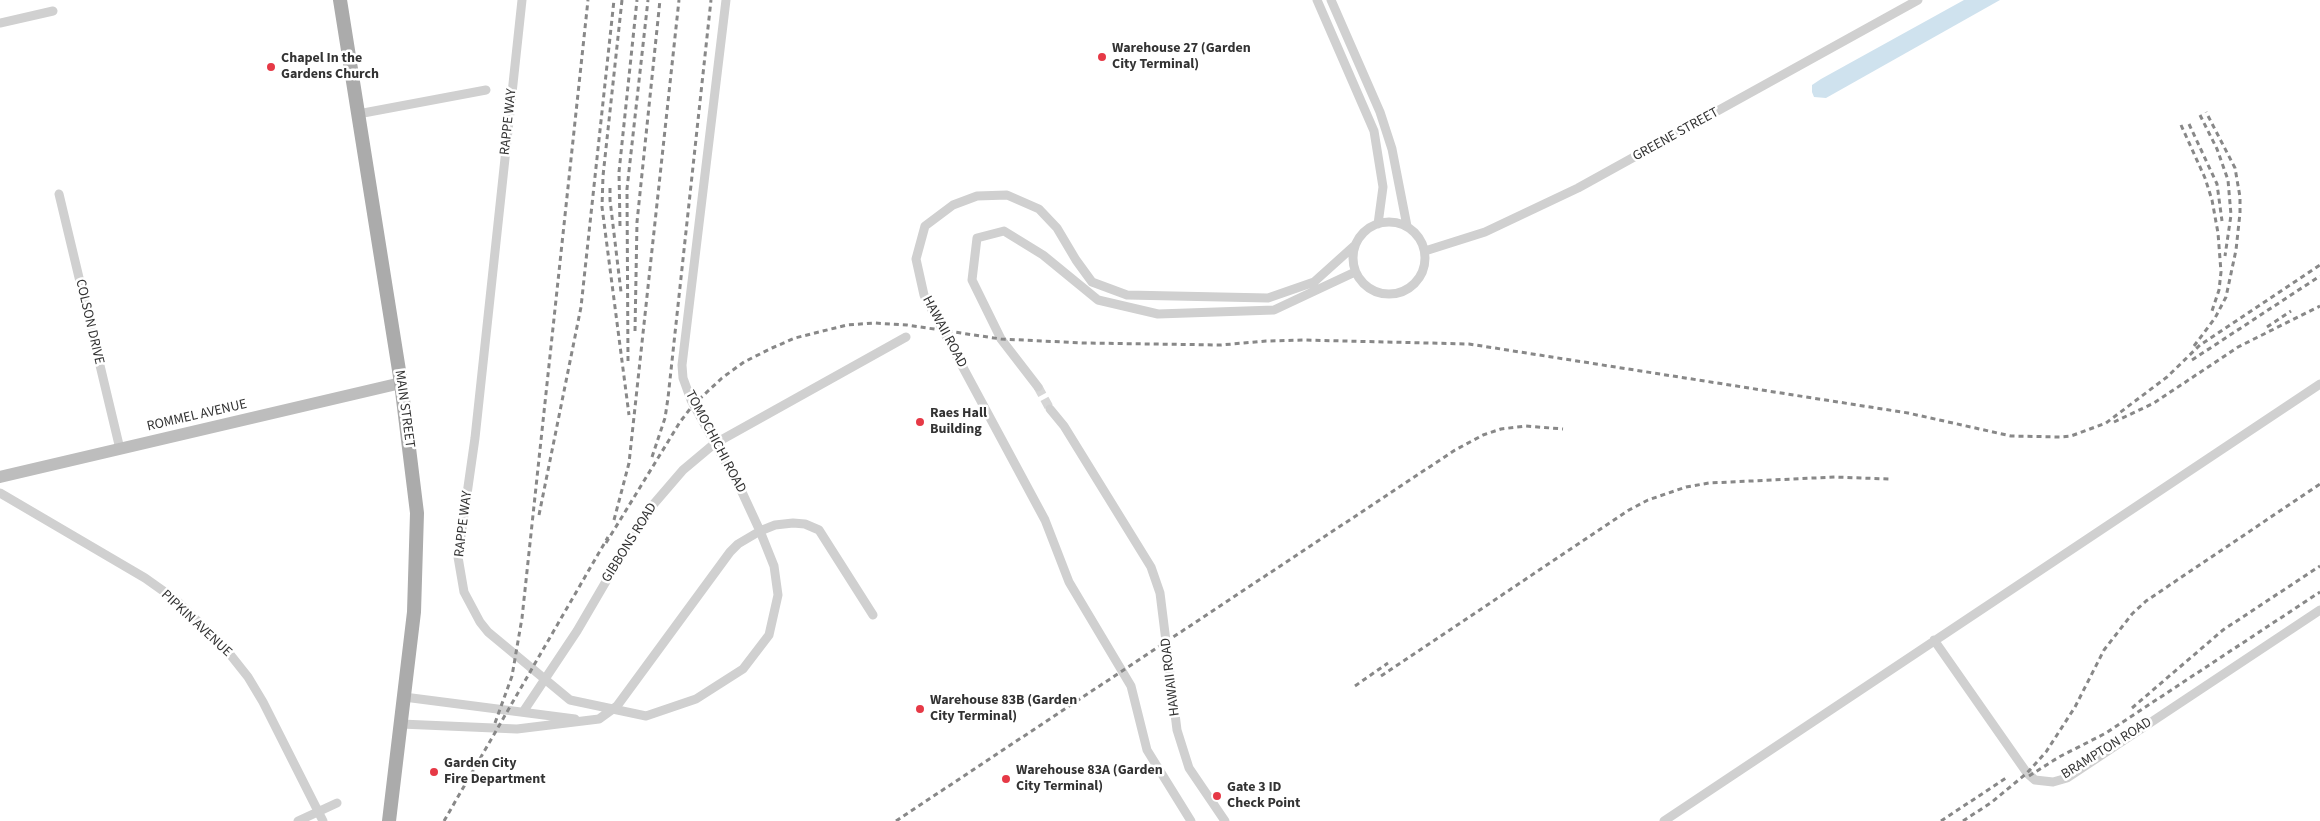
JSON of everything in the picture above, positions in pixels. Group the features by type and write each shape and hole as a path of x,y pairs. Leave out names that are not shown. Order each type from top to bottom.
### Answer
{"main road":[{"name":"MAIN STREET","path":"340,0 415,482 417,540 414,612 389,821"}],"street":[{"name":"RAPPE WAY","path":"522,0 476,438 458,557 464,592 488,632 574,701 646,716 696,699 727,679 742,669 769,635 778,595 774,566 760,531"},
{"name":"TOMOCHICHI ROAD","path":"726,0 682,365 683,378 691,400 741,490 760,531"},
{"path":"1317,0 1374,131 1383,187 1378,224"},
{"path":"1331,0 1380,112 1392,149 1407,226"},
{"name":"GREENE STREET","path":"1425,251 1485,232 1578,188 1918,0"},
{"path":"0,23 53,11"},
{"path":"358,114 486,90"},
{"name":"COLSON DRIVE","path":"58,194 120,449"},
{"name":"HAWAII ROAD","path":"1191,821 1147,750 1131,686 1068,582 1044,520 924,295 916,258 925,226 954,205 977,196 1007,195 1039,209 1057,228 1092,282 1127,295 1268,298 1314,282 1354,246"},
{"path":"1395,222 1407,226 1421,241 1425,251 1425,263 1422,274 1415,284 1400,293 1382,294 1370,290 1361,283 1355,272 1352,262 1354,246 1363,232 1378,224 1395,222"},
{"path":"1038,386 1001,339 972,280 977,238 1004,231 1042,255 1098,300 1158,314 1274,310 1355,272"},
{"name":"GIBBONS ROAD","path":"523,712 577,631 646,513 683,470 714,444 906,337"},
{"name":"ROMMEL AVENUE","path":"0,477 401,383"},
{"path":"1664,821 2320,384"},
{"name":"HAWAII ROAD","path":"1050,409 1064,426 1152,567 1160,593 1177,730 1189,768 1225,821"},
{"name":"PIPKIN AVENUE","path":"0,493 145,578 176,600 225,648 248,677 264,702 323,821"},
{"path":"401,724 518,729 599,719 617,706 730,552 738,544 760,531 775,526 793,523 805,524 819,530 873,615"},
{"name":"BRAMPTON ROAD","path":"1934,640 2030,776 2043,782 2053,782 2067,778 2320,610"},
{"path":"404,696 588,721"},
{"path":"298,821 337,803"}],"water":[{"path":"1964,0 2000,0 1826,98 1814,97 1812,85 1821,79"}],"tunnel":[{"path":"1038,387 1050,409"}],"railway":[{"path":"495,723 512,676 522,618 588,0"},
{"path":"539,515 581,307 614,0"},
{"path":"622,0 603,176 602,207 629,415"},
{"path":"620,226 619,172 637,0"},
{"path":"628,361 627,189 648,0"},
{"path":"635,331 637,222 660,0"},
{"path":"614,520 629,463 679,0"},
{"path":"652,457 665,418 668,398 711,0"},
{"path":"2194,346 2215,318 2226,297 2236,250 2240,213 2240,197 2235,168 2206,112"},
{"path":"2200,115 2217,149 2228,180 2231,215 2225,256"},
{"path":"2189,124 2217,184 2222,221"},
{"path":"2181,125 2205,178 2212,200 2218,233 2221,272 2219,290 2212,311"},
{"path":"610,188 621,292"},
{"path":"606,543 680,422 693,405 722,378 744,362 795,338 847,325 874,323 907,325 1001,339 1083,343 1221,345 1303,340 1469,344 1908,413 2011,436 2060,437 2071,436 2106,423 2167,377 2200,345 2320,265"},
{"path":"2192,360 2320,276"},
{"path":"2114,422 2154,403 2238,347 2320,306"},
{"path":"2267,327 2291,311"},
{"path":"896,821 1455,450 1483,435 1501,429 1526,426 1563,429"},
{"path":"1381,676 1629,510 1648,500 1686,487 1709,483 1835,477 1889,479"},
{"path":"1963,821 1992,802 2027,773 2046,752 2075,707 2104,650 2132,614 2146,601 2320,484"},
{"path":"444,821 608,537"},
{"path":"2132,708 2223,630 2320,566"},
{"path":"2029,776 2059,757 2106,733 2320,592"},
{"path":"1355,686 1388,663"},
{"path":"1941,821 2006,778"}],"place":[{"name":"Warehouse 27 (Garden City Terminal)","path":"1102,57"},
{"name":"Chapel In the Gardens Church","path":"271,67"},
{"name":"Raes Hall Building","path":"920,422"},
{"name":"Warehouse 83B (Garden City Terminal)","path":"920,709"},
{"name":"Garden City Fire Department","path":"434,772"},
{"name":"Warehouse 83A (Garden City Terminal)","path":"1006,779"},
{"name":"Gate 3 ID Check Point","path":"1217,796"}]}
